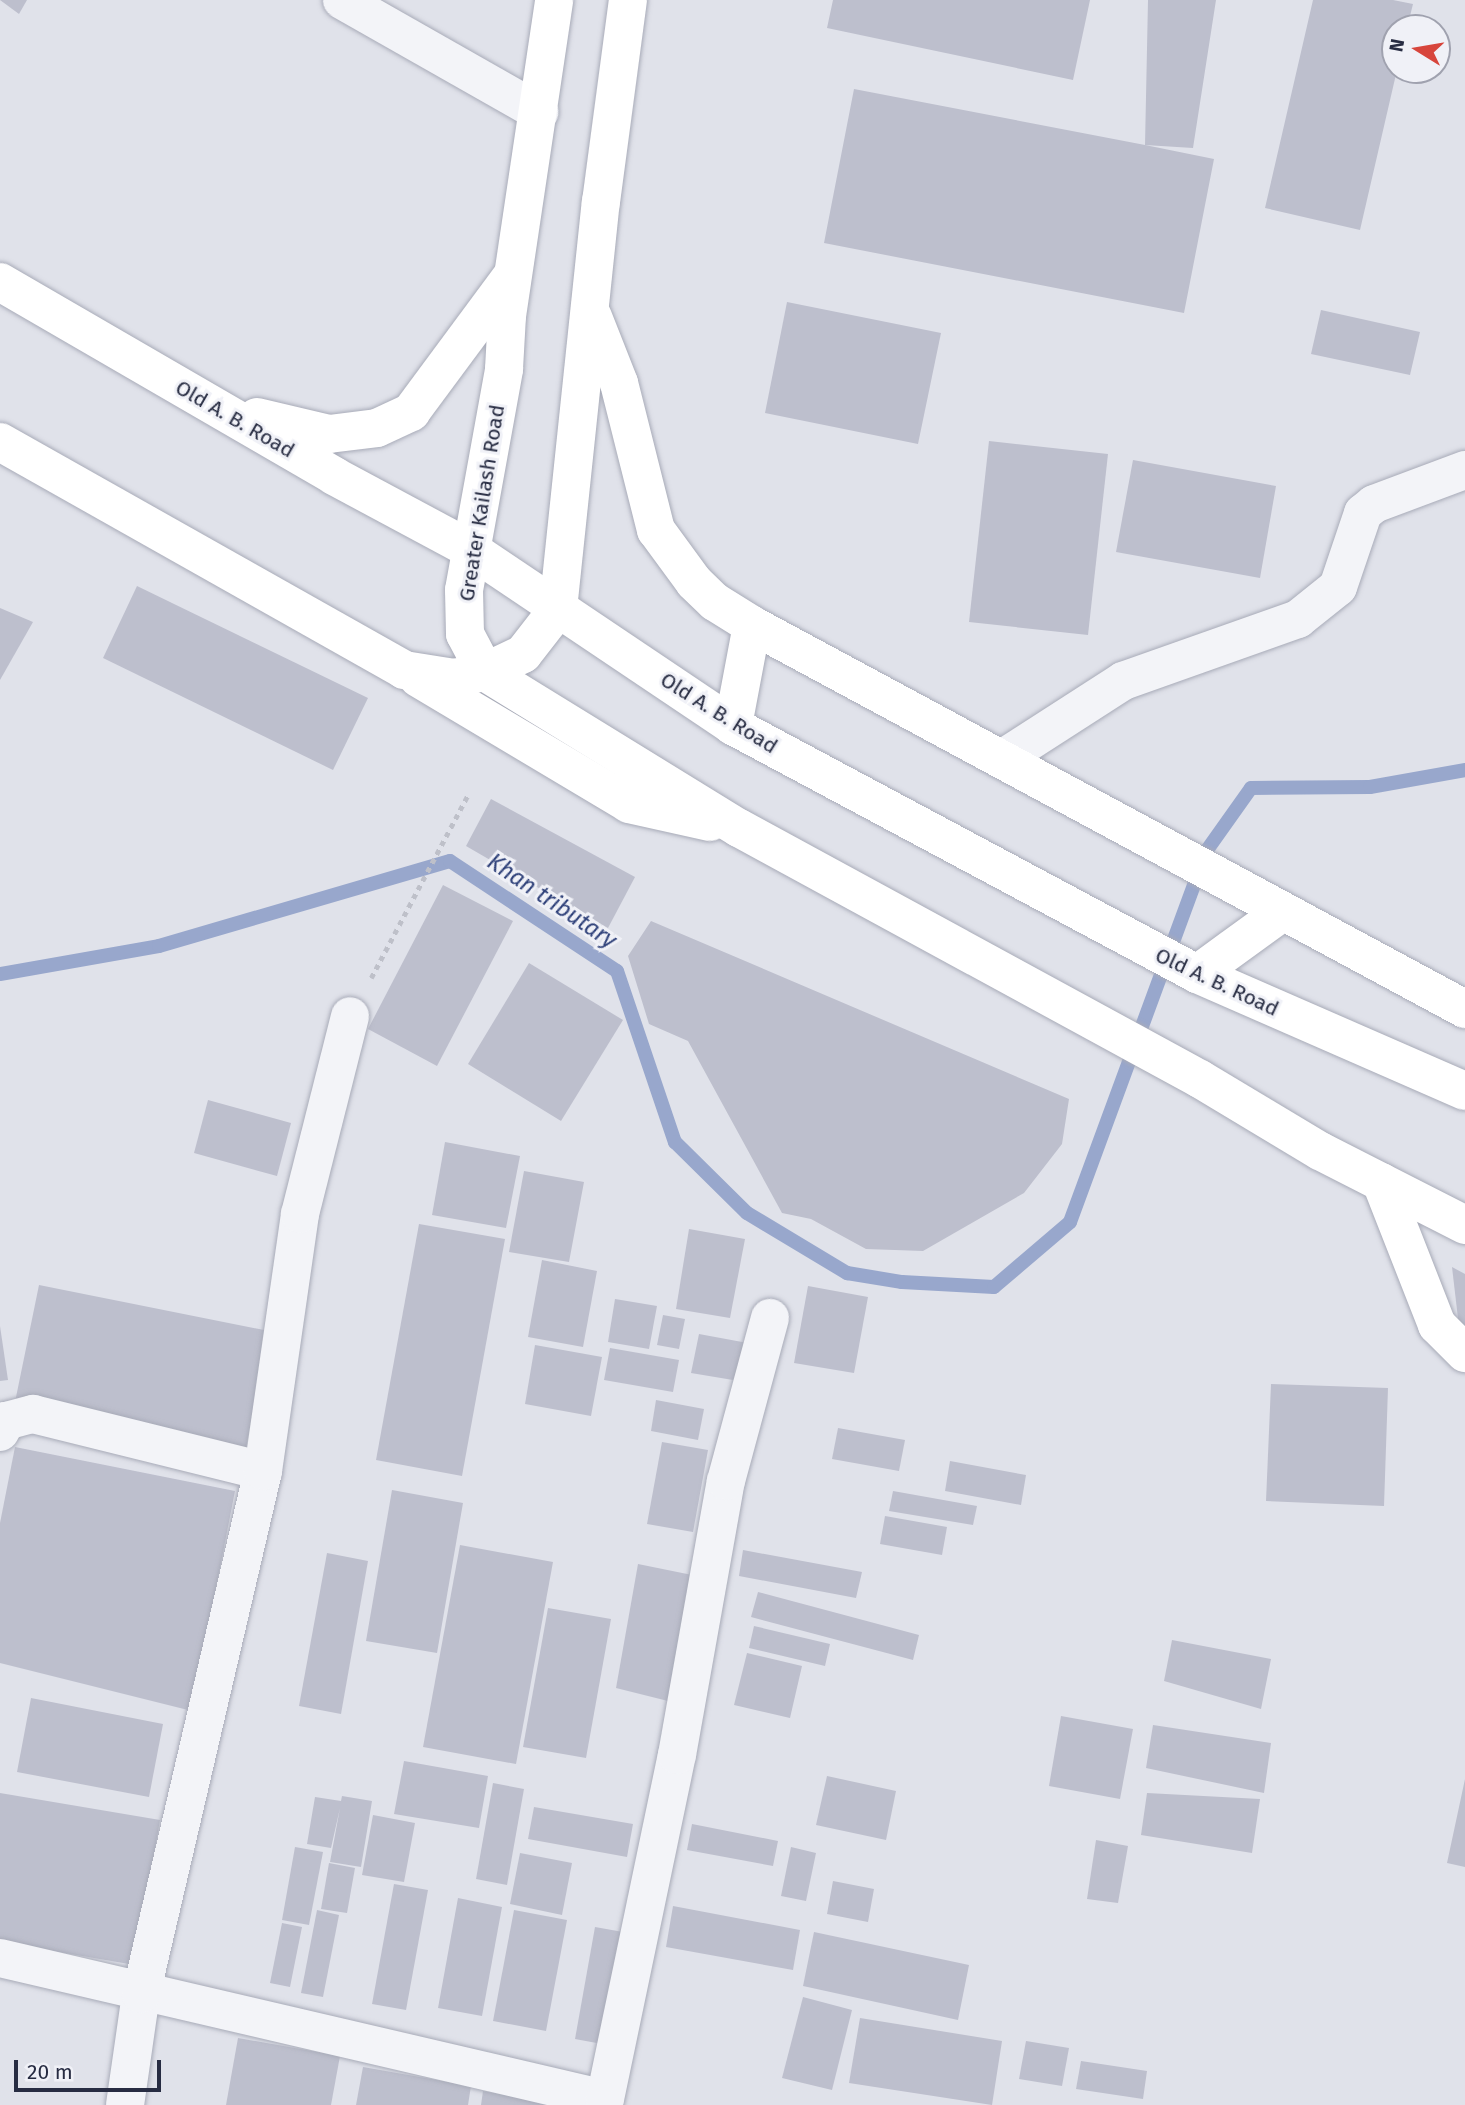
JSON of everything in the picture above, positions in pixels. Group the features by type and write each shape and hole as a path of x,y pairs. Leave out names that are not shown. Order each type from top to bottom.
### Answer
{"main road":[{"name":"Greater Kailash Road","path":"485,672 465,634 464,590 504,369 514,272 554,0"},
{"path":"404,670 454,678 485,672 523,654 558,609 592,315 601,202 628,0"},
{"path":"205,401 329,434 377,428 411,412 514,272"},
{"name":"Old A. B. Road","path":"0,282 205,401 470,549 733,726 1023,880 1077,913 1198,974 1465,1091"},
{"path":"592,315 619,383 656,530 694,582 715,602 752,625 1002,759 1157,846 1465,1009"},
{"path":"0,442 404,670 629,804 739,828"},
{"path":"733,726 752,625"},
{"path":"485,672 739,828 1200,1079 1381,1182 1465,1225"},
{"path":"1198,974 1281,913"},
{"path":"1381,1182 1437,1325 1465,1353"}],"street":[{"path":"342,0 539,112"},
{"path":"1002,759 1123,681 1298,619 1338,587 1359,518 1368,508 1465,470"},
{"path":"125,2105 141,1994 263,1471 300,1214 350,1016"},
{"path":"0,1958 141,1994 605,2099 677,1755 726,1481 770,1318"},
{"path":"0,1432 6,1421 33,1414 263,1471"}],"path":[{"path":"350,1016 468,795"}],"building":[{"path":"0,0 27,0 19,14"},
{"path":"833,0 1090,0 1073,80 827,28"},
{"path":"1148,0 1216,0 1193,148 1145,145"},
{"path":"1313,0 1393,0 1413,4 1410,14 1381,14 1381,84 1394,84 1360,230 1265,208"},
{"path":"854,89 1214,159 1184,313 824,243"},
{"path":"787,302 941,333 918,444 765,413"},
{"path":"1321,310 1420,332 1410,375 1311,354"},
{"path":"989,441 1108,454 1088,635 969,622"},
{"path":"1133,460 1276,486 1260,578 1116,552"},
{"path":"137,586 368,698 333,770 103,658"},
{"path":"0,608 33,622 0,680"},
{"path":"491,799 635,877 608,928 466,846"},
{"path":"443,885 513,921 437,1066 368,1029"},
{"path":"651,921 1069,1099 1062,1144 1024,1193 923,1251 866,1249 811,1219 782,1213 688,1041 649,1024 628,956"},
{"path":"529,963 623,1020 561,1121 468,1064"},
{"path":"208,1100 291,1123 277,1176 194,1153"},
{"path":"445,1142 520,1156 506,1228 432,1215"},
{"path":"524,1171 584,1182 569,1262 509,1252"},
{"path":"419,1224 505,1239 462,1476 376,1460"},
{"path":"689,1229 745,1239 730,1318 676,1309"},
{"path":"542,1260 597,1271 583,1347 528,1337"},
{"path":"1452,1267 1465,1274 1465,1328 1459,1327"},
{"path":"39,1285 269,1331 246,1448 15,1402"},
{"path":"808,1286 868,1297 854,1373 794,1363"},
{"path":"615,1299 657,1306 649,1349 608,1342"},
{"path":"663,1315 685,1319 679,1349 657,1345"},
{"path":"0,1326 8,1380 0,1381"},
{"path":"699,1334 753,1344 745,1382 691,1373"},
{"path":"535,1345 602,1357 591,1416 525,1404"},
{"path":"610,1348 679,1360 673,1392 604,1380"},
{"path":"1271,1384 1388,1388 1384,1506 1266,1501"},
{"path":"656,1400 704,1409 698,1440 651,1431"},
{"path":"838,1428 905,1440 899,1471 832,1459"},
{"path":"662,1442 708,1450 693,1532 647,1524"},
{"path":"15,1447 235,1491 192,1711 0,1663 0,1523"},
{"path":"950,1461 1026,1475 1021,1505 945,1491"},
{"path":"392,1490 463,1503 437,1653 366,1641"},
{"path":"893,1491 977,1506 973,1525 889,1511"},
{"path":"885,1516 947,1527 942,1555 880,1544"},
{"path":"460,1545 553,1562 516,1764 423,1747"},
{"path":"743,1550 862,1572 856,1598 739,1576"},
{"path":"327,1553 368,1561 341,1714 299,1706"},
{"path":"638,1564 697,1576 676,1703 616,1688"},
{"path":"758,1592 919,1635 913,1660 751,1617"},
{"path":"548,1608 611,1619 586,1758 523,1747"},
{"path":"754,1626 830,1644 825,1666 749,1648"},
{"path":"1172,1640 1271,1659 1261,1709 1164,1681"},
{"path":"747,1653 802,1666 790,1718 734,1705"},
{"path":"31,1698 163,1724 149,1797 17,1772"},
{"path":"1061,1716 1133,1729 1120,1799 1049,1786"},
{"path":"1153,1725 1271,1743 1264,1793 1146,1768"},
{"path":"404,1761 488,1776 479,1828 394,1814"},
{"path":"827,1776 896,1791 886,1840 816,1825"},
{"path":"1465,1779 1465,1867 1447,1863"},
{"path":"493,1783 524,1789 507,1885 476,1879"},
{"path":"0,1793 160,1820 135,1965 0,1942"},
{"path":"1147,1793 1260,1799 1252,1853 1141,1835"},
{"path":"342,1796 372,1801 361,1867 330,1862 340,1808 331,1848 307,1844 315,1797 341,1801"},
{"path":"534,1807 633,1824 627,1857 528,1839"},
{"path":"373,1815 415,1823 404,1882 362,1875"},
{"path":"692,1824 778,1841 773,1866 687,1850"},
{"path":"1096,1840 1128,1846 1118,1903 1087,1899"},
{"path":"295,1847 323,1852 309,1925 282,1920"},
{"path":"791,1847 816,1853 806,1901 781,1896"},
{"path":"520,1853 572,1863 562,1915 510,1904"},
{"path":"329,1863 355,1868 347,1913 321,1909"},
{"path":"833,1881 874,1889 868,1922 827,1914"},
{"path":"394,1884 428,1890 406,2010 372,2004"},
{"path":"458,1898 502,1907 482,2016 438,2008"},
{"path":"673,1906 800,1930 793,1970 666,1947"},
{"path":"317,1910 339,1915 323,1997 301,1993"},
{"path":"514,1910 567,1920 546,2031 493,2021"},
{"path":"282,1923 302,1927 290,1987 270,1983"},
{"path":"595,1927 623,1932 602,2044 575,2039"},
{"path":"814,1932 969,1965 958,2020 803,1986"},
{"path":"803,1997 852,2010 832,2090 782,2078"},
{"path":"860,2018 1002,2041 992,2105 849,2083"},
{"path":"238,2038 340,2056 331,2105 226,2105"},
{"path":"1026,2041 1069,2048 1062,2086 1019,2079"},
{"path":"1081,2061 1147,2071 1143,2099 1076,2089"},
{"path":"363,2067 471,2086 468,2105 356,2105"},
{"path":"483,2091 555,2104 555,2105 481,2105"}],"waterway":[{"name":"Khan tributary","path":"0,974 159,946 450,861 617,971 675,1142 747,1213 847,1273 902,1282 994,1287 1070,1222 1207,850 1251,788 1370,787 1465,770"}]}
